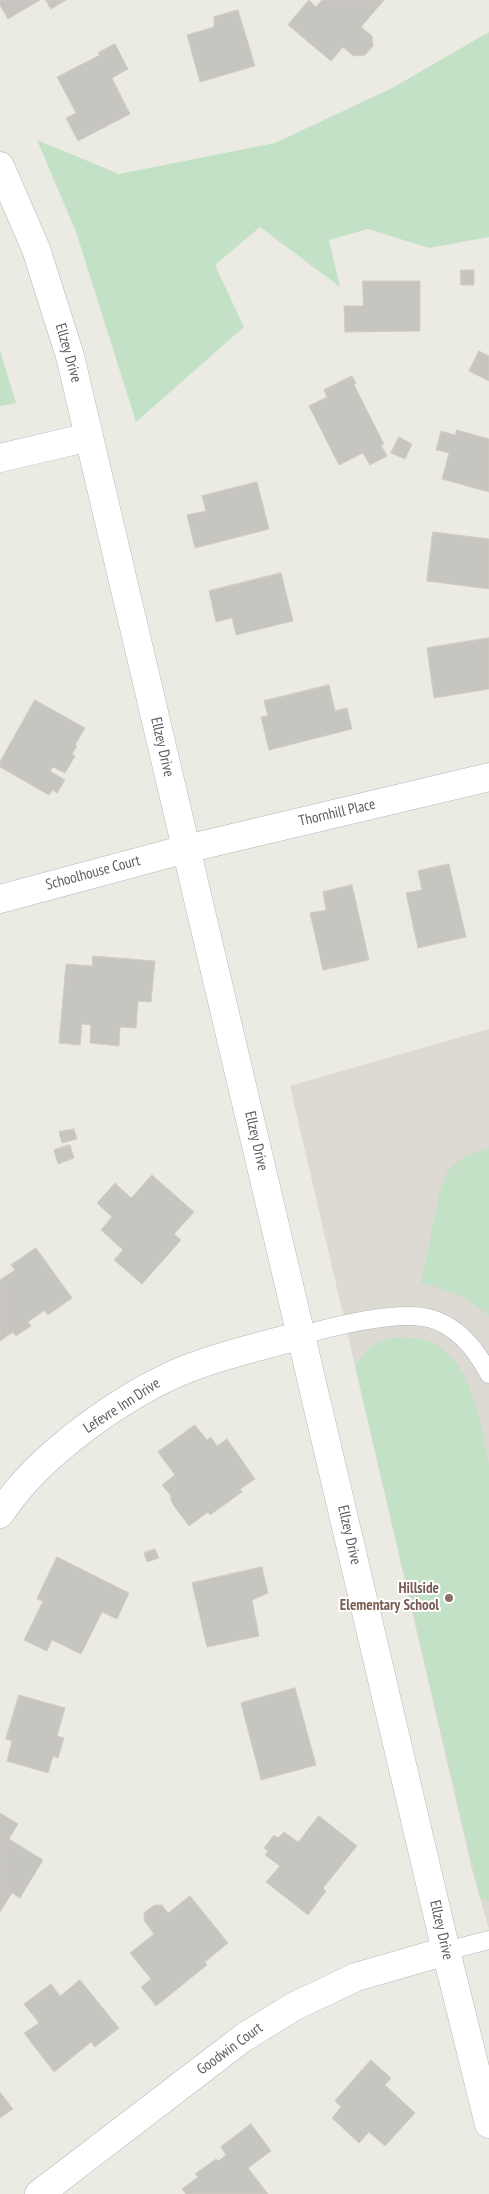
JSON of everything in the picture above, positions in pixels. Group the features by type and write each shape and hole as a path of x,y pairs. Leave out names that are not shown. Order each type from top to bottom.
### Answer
{"street":[{"name":"Ellzey Drive","path":"0,166 36,249 70,356 446,1951 489,2124"},
{"path":"0,458 89,437"},
{"name":"Thornhill Place","path":"186,849 489,777"},
{"name":"Schoolhouse Court","path":"0,899 186,849"},
{"name":"Lefevre Inn Drive","path":"0,1514 9,1500 61,1447 126,1400 159,1381 202,1363 302,1335"},
{"name":"Goodwin Court","path":"39,2194 243,2038 293,2007 356,1977 446,1951"}],"lane":[{"path":"302,1335 367,1320 410,1317 431,1318 454,1331 468,1344 479,1355 489,1374"},
{"path":"446,1951 489,1940"}],"shaded area":[{"name":"Hillside Elementary School","path":"489,1029 489,1929 472,1870 290,1086"}],"green space":[{"path":"489,32 489,237 429,248 368,229 329,240 340,287 260,227 215,265 244,327 136,422 76,232 37,140 119,174 275,143 392,88"},
{"path":"0,350 16,403 0,406"},
{"path":"489,1148 489,1316 474,1304 457,1295 421,1284 439,1194 447,1172 464,1157"},
{"path":"401,1337 428,1341 443,1349 455,1361 465,1376 478,1412 489,1464 489,1902 480,1897 355,1366 364,1353 374,1345"}],"building":[{"path":"0,0 40,0 8,19 0,5"},
{"path":"46,0 66,0 51,9"},
{"path":"309,0 316,7 322,0 384,0 361,27 372,36 373,46 365,55 354,56 343,47 331,61 288,25"},
{"path":"238,10 255,66 200,82 187,35 214,27 214,17"},
{"path":"115,44 128,69 112,78 130,114 78,141 66,118 76,113 57,77 100,55 98,53"},
{"path":"461,270 474,270 474,285 461,285"},
{"path":"363,281 420,281 420,331 345,332 344,306 363,306"},
{"path":"479,351 489,356 489,381 469,371"},
{"path":"352,376 356,383 354,385 384,444 381,445 387,456 370,465 363,453 339,465 309,406 327,397 324,390"},
{"path":"457,430 489,439 489,492 442,479 449,453 436,450 441,431 455,435"},
{"path":"399,437 412,444 405,459 391,453"},
{"path":"257,482 269,529 195,548 187,515 206,511 202,496"},
{"path":"433,532 489,539 489,589 427,581"},
{"path":"281,573 293,621 236,635 232,618 216,622 209,591"},
{"path":"489,638 489,689 434,698 427,648"},
{"path":"329,685 335,711 347,708 352,729 269,750 261,717 268,716 264,701"},
{"path":"35,700 85,728 75,745 77,746 72,754 75,756 65,773 53,767 50,771 65,780 57,793 53,790 49,795 0,767 0,762"},
{"path":"449,864 466,937 418,948 406,893 422,890 418,871"},
{"path":"352,885 369,960 323,970 310,913 326,910 323,892"},
{"path":"93,956 155,961 151,1002 138,1001 136,1028 120,1027 119,1046 90,1043 91,1025 82,1024 80,1045 59,1043 66,964 92,966"},
{"path":"74,1129 77,1139 62,1143 59,1132"},
{"path":"70,1145 74,1158 58,1164 54,1150"},
{"path":"152,1175 194,1212 174,1234 181,1240 142,1284 114,1260 123,1250 101,1230 112,1217 97,1203 115,1183 131,1198"},
{"path":"36,1248 72,1298 48,1315 45,1310 28,1322 31,1326 16,1336 13,1332 0,1341 0,1280 15,1270 11,1265"},
{"path":"195,1425 207,1440 211,1437 217,1446 227,1439 255,1479 240,1489 242,1492 210,1515 208,1512 189,1526 174,1506 170,1498 172,1497 162,1485 175,1475 158,1452"},
{"path":"155,1549 159,1558 147,1562 144,1553"},
{"path":"57,1557 129,1593 117,1619 102,1612 81,1654 52,1640 47,1651 24,1640 43,1601 37,1599"},
{"path":"262,1567 268,1593 252,1600 259,1636 207,1647 192,1583"},
{"path":"295,1688 316,1765 261,1780 241,1703"},
{"path":"19,1695 65,1708 57,1736 64,1738 58,1758 53,1756 48,1773 7,1761 12,1741 6,1739"},
{"path":"0,1813 18,1824 9,1839 43,1860 20,1898 12,1893 0,1912"},
{"path":"319,1816 357,1846 323,1888 326,1891 308,1915 266,1882 280,1866 265,1855 268,1851 264,1848 274,1835 278,1838 284,1832 298,1842"},
{"path":"190,1896 228,1943 205,1962 207,1965 156,2006 141,1987 151,1979 130,1953 154,1934 144,1920 144,1913 154,1905 162,1905 168,1913"},
{"path":"80,1980 119,2028 95,2047 91,2042 54,2072 24,2033 39,2023 24,2004 51,1984 60,1996"},
{"path":"371,2060 391,2078 385,2085 415,2113 385,2146 369,2132 359,2143 332,2118 341,2107 335,2101"},
{"path":"0,2092 13,2109 0,2118"},
{"path":"251,2124 271,2151 248,2168 268,2194 186,2194 182,2189 198,2177 195,2174 216,2159 218,2161 226,2155 221,2147"}],"place":[{"name":"Hillside Elementary School","path":"449,1598"}]}
